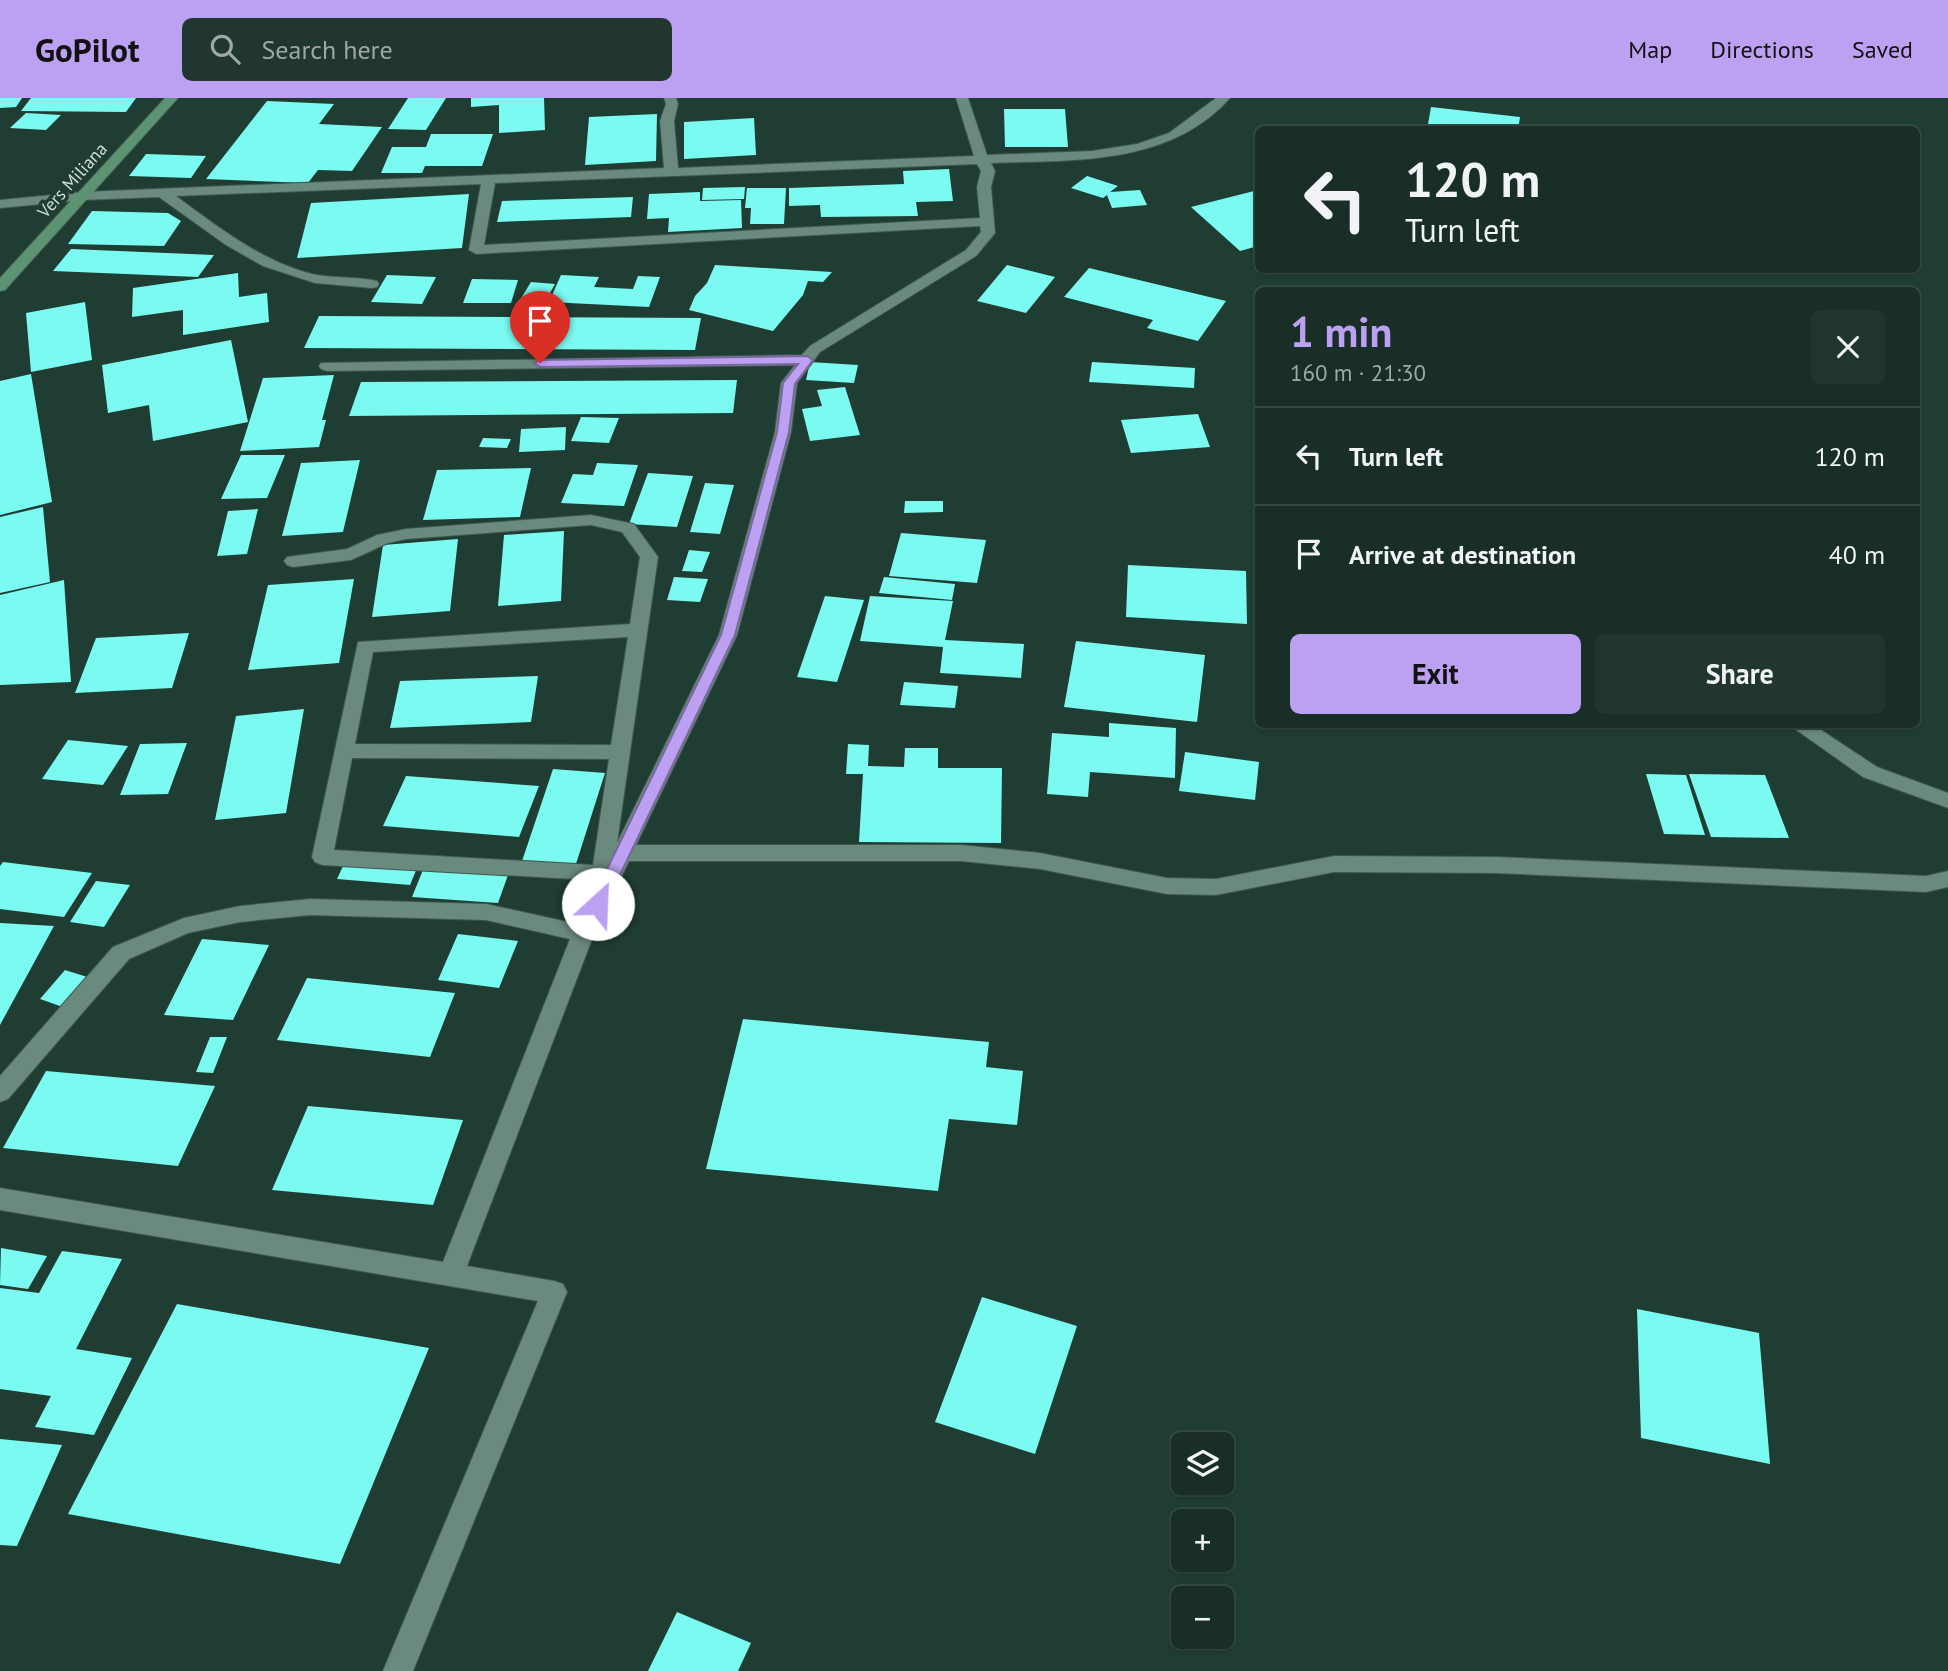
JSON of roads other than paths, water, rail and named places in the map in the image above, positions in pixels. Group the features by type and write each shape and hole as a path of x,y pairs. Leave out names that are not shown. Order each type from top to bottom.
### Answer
{"main road":[{"name":"Vers Miliana","path":"0,287 172,98"}],"street":[{"path":"670,98 672,104 667,121 671,171"},
{"path":"451,1275 583,933 728,635 783,432 789,383 815,349 971,253 988,233 984,187 988,171 981,158 962,98"},
{"path":"0,204 83,196 1092,155 1139,149 1174,136 1224,98"},
{"path":"489,179 476,250 985,222"},
{"path":"162,193 242,249 270,264 308,278 372,284"},
{"path":"327,366 807,360"},
{"path":"293,561 351,554 383,539 406,534 591,520 628,528 649,557 598,904"},
{"path":"602,873 322,857 365,646 639,630"},
{"path":"1803,728 1870,772 1948,801"},
{"path":"344,751 621,752"},
{"path":"622,853 961,853 1040,861 1167,886 1204,887 1334,864 1495,865 1926,884 1948,880"},
{"path":"0,1092 121,953 184,926 240,914 310,907 486,912 583,933"},
{"path":"0,1199 554,1292 398,1671"}]}
